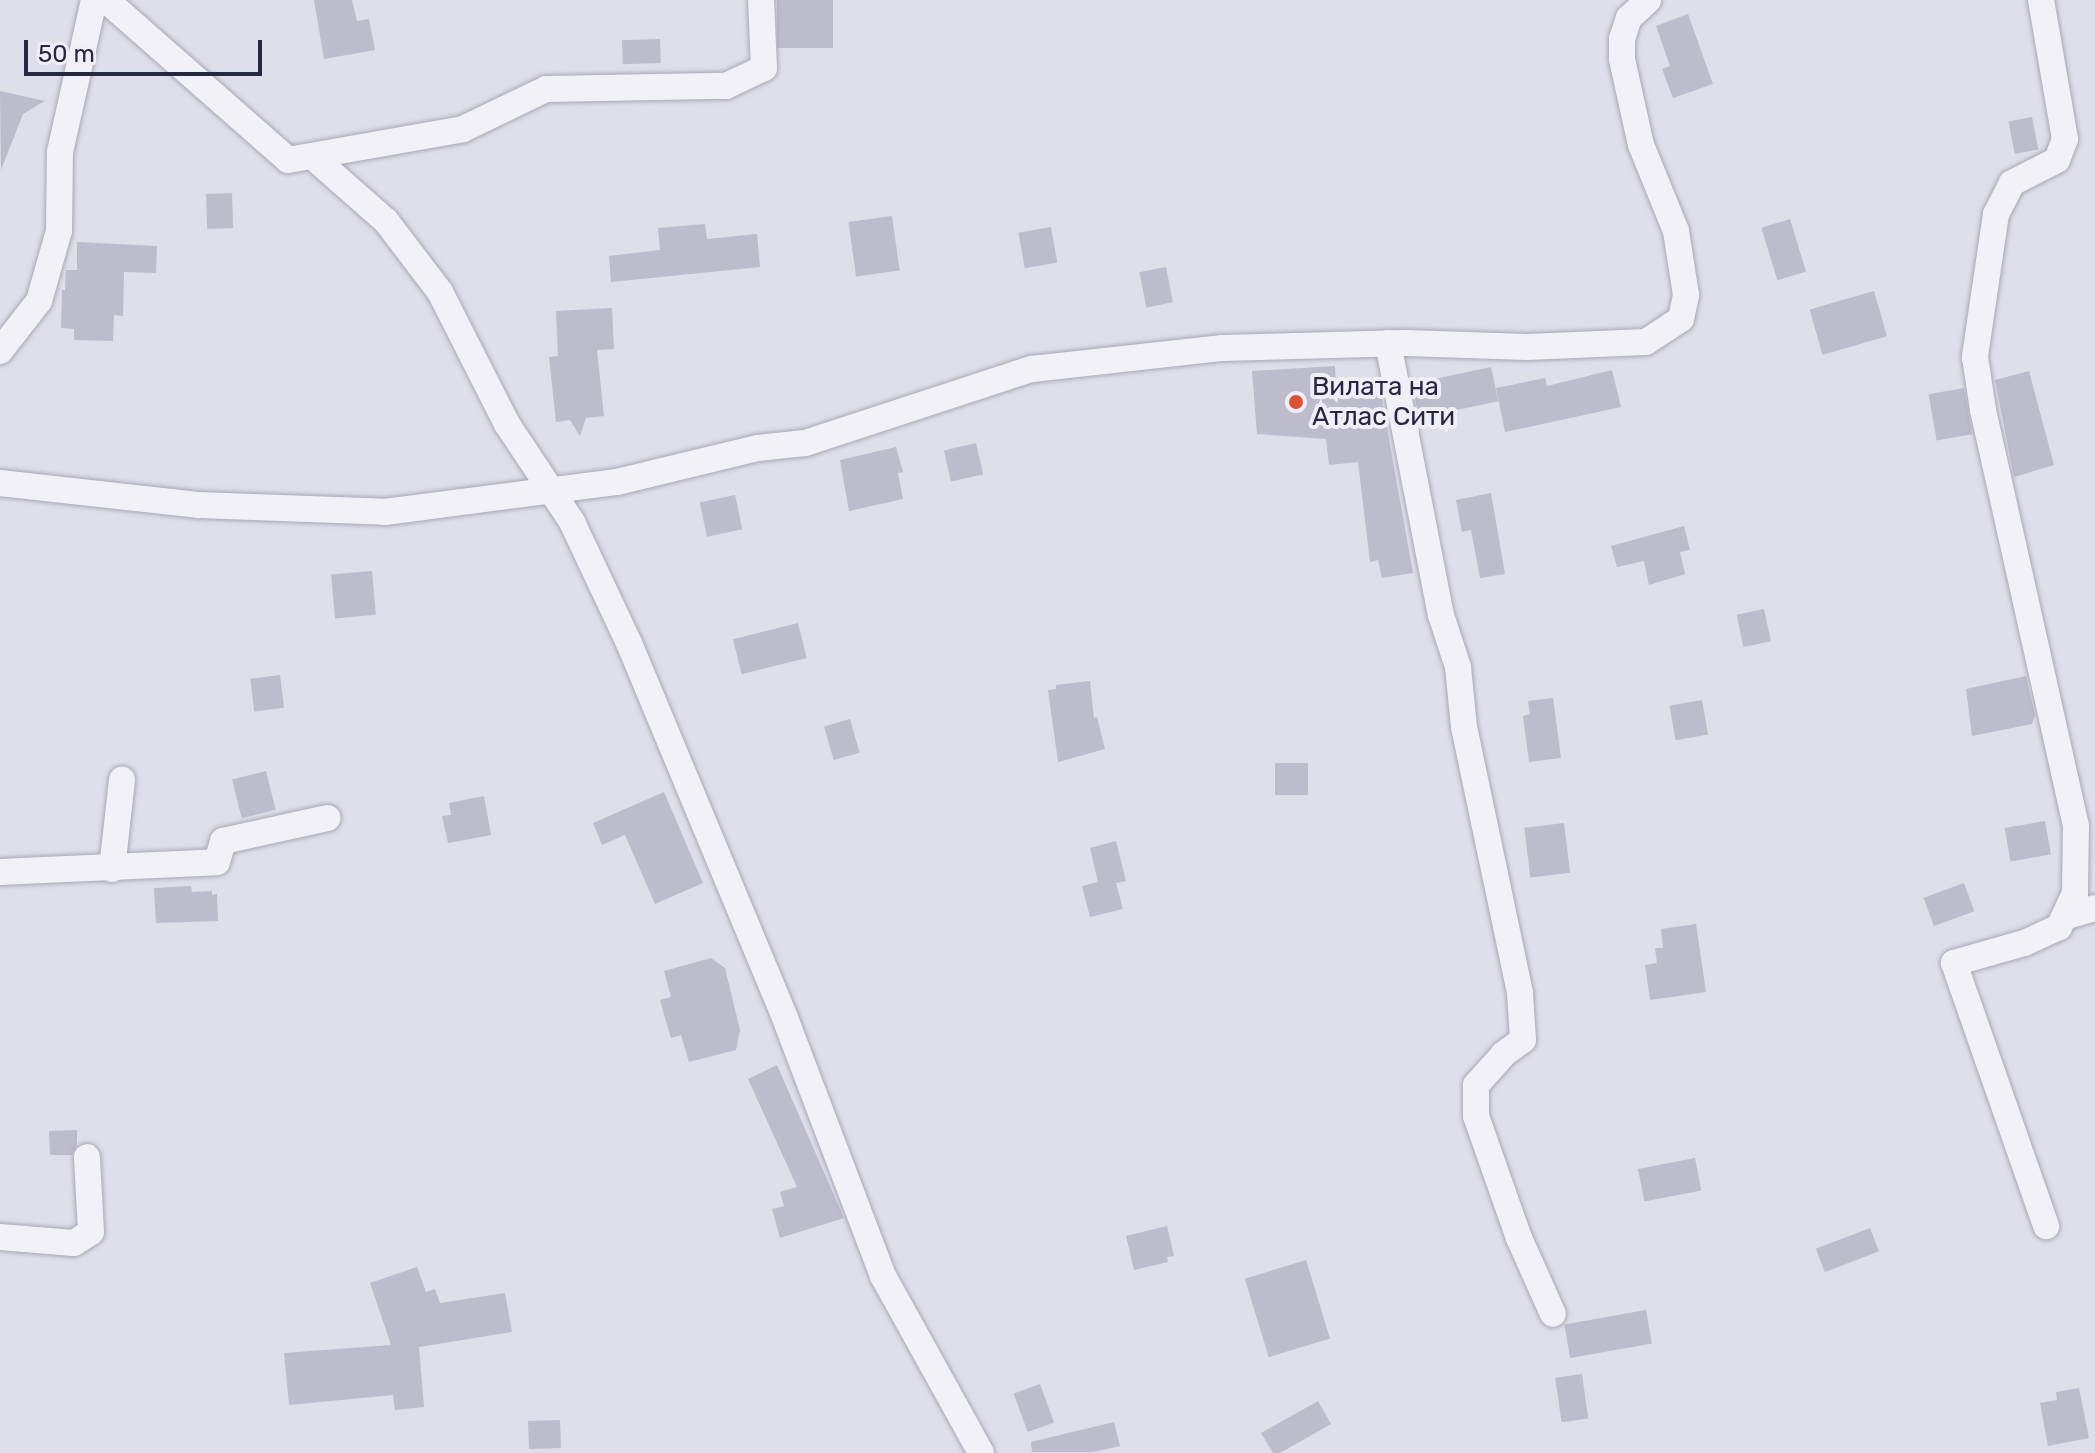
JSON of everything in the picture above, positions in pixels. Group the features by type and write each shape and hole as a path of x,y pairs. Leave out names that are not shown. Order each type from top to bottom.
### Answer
{"street":[{"path":"0,350 39,301 59,231 60,152 94,0"},
{"path":"106,0 288,160 463,129 546,89 726,86 764,68 761,0"},
{"path":"0,483 198,505 385,512 617,482 758,448 805,443 1032,369 1223,348 1388,343 1527,347 1646,342 1681,319 1686,295 1676,231 1641,145 1622,59 1622,39 1629,18 1648,0"},
{"path":"2041,0 2065,139 2057,160 2012,183 1996,214 1975,357 1983,410 2076,826 2075,893 2059,927 2024,943 1954,963 2046,1226"},
{"path":"312,156 386,221 440,292 507,424 572,522 629,643 785,1018 883,1276 981,1453"},
{"path":"1388,343 1441,615 1458,667 1464,727 1520,993 1523,1040 1504,1054 1476,1085 1476,1116 1519,1238 1553,1314"},
{"path":"112,869 122,780"},
{"path":"0,872 217,862 223,841 328,818"},
{"path":"2064,917 2095,908"},
{"path":"0,1237 74,1243 91,1232 87,1157"}],"building":[{"path":"314,0 352,0 357,21 369,19 375,50 324,59"},
{"path":"777,0 833,0 833,48 777,48"},
{"path":"1688,14 1713,84 1673,98 1662,69 1670,66 1656,26"},
{"path":"660,39 661,63 623,64 622,40"},
{"path":"0,91 45,101 23,114 1,170"},
{"path":"2032,117 2038,149 2015,154 2008,122"},
{"path":"232,193 233,228 207,229 206,194"},
{"path":"892,216 900,270 856,277 848,222"},
{"path":"1790,219 1806,272 1777,280 1761,228"},
{"path":"705,224 707,239 757,234 760,267 611,282 609,256 660,250 658,228"},
{"path":"1051,227 1057,262 1025,268 1019,233"},
{"path":"77,242 157,246 156,273 124,272 123,316 114,315 113,341 74,340 74,329 61,328 62,290 65,290 66,270 77,270"},
{"path":"1166,267 1173,302 1146,307 1139,272"},
{"path":"1874,291 1887,336 1823,355 1810,309"},
{"path":"612,308 614,349 597,350 604,416 586,418 580,436 570,420 556,422 549,357 558,356 556,311"},
{"path":"1335,366 1336,382 1378,378 1413,573 1382,578 1378,560 1370,562 1358,462 1329,465 1326,439 1257,434 1252,371"},
{"path":"1491,367 1498,401 1419,418 1412,384"},
{"path":"1612,370 1621,407 1505,432 1496,388 1545,378 1547,386"},
{"path":"2029,371 2054,465 2014,477 1995,380"},
{"path":"1964,388 1972,434 1937,441 1929,394"},
{"path":"976,443 983,474 951,482 944,450"},
{"path":"896,447 903,472 898,473 903,499 849,511 840,460"},
{"path":"1491,493 1505,574 1480,578 1471,530 1462,532 1456,500"},
{"path":"735,495 742,529 707,537 700,502"},
{"path":"1684,526 1690,550 1680,552 1685,574 1649,585 1644,561 1617,567 1611,546"},
{"path":"372,571 376,615 335,618 331,575"},
{"path":"1764,609 1771,641 1743,647 1737,615"},
{"path":"798,623 807,658 742,674 733,639"},
{"path":"280,675 284,708 254,711 250,679"},
{"path":"2026,676 2035,715 2032,724 1972,736 1966,689"},
{"path":"1090,681 1094,718 1097,717 1105,749 1058,762 1048,690 1056,689 1056,685"},
{"path":"1553,698 1561,758 1529,762 1523,716 1530,714 1528,701"},
{"path":"1702,700 1708,734 1676,740 1670,706"},
{"path":"850,719 860,753 834,760 824,726"},
{"path":"1275,763 1308,763 1308,795 1275,795"},
{"path":"266,771 276,810 242,818 232,779"},
{"path":"664,792 703,883 655,904 625,835 602,845 593,823"},
{"path":"484,796 491,835 448,843 442,816 451,815 449,803"},
{"path":"2045,821 2051,854 2011,862 2005,828"},
{"path":"1564,823 1570,873 1530,878 1524,828"},
{"path":"1116,841 1126,881 1116,883 1123,909 1090,917 1082,886 1098,882 1090,848"},
{"path":"1964,883 1974,911 1934,926 1924,898"},
{"path":"191,886 192,892 212,891 212,895 217,894 218,921 156,923 154,888"},
{"path":"1696,924 1706,992 1650,1000 1645,965 1657,963 1655,948 1663,948 1661,929"},
{"path":"711,958 725,968 740,1030 736,1050 689,1062 681,1035 671,1038 660,1000 671,997 664,971"},
{"path":"777,1065 844,1218 780,1238 772,1209 784,1206 780,1192 797,1187 748,1079"},
{"path":"77,1130 77,1144 72,1155 50,1155 49,1131"},
{"path":"1695,1158 1701,1190 1644,1201 1638,1169"},
{"path":"1167,1226 1174,1256 1167,1257 1168,1262 1134,1270 1126,1236"},
{"path":"1870,1228 1879,1251 1825,1272 1816,1249"},
{"path":"1306,1260 1330,1338 1269,1357 1245,1279"},
{"path":"417,1267 426,1292 435,1289 440,1303 505,1293 512,1332 419,1347 424,1407 395,1410 393,1395 289,1405 284,1353 391,1345 370,1283"},
{"path":"1646,1310 1652,1343 1570,1358 1564,1324"},
{"path":"1582,1374 1588,1419 1562,1422 1555,1378"},
{"path":"1040,1384 1054,1423 1028,1432 1014,1394"},
{"path":"2079,1388 2089,1438 2048,1446 2040,1403 2057,1400 2056,1392"},
{"path":"1318,1401 1331,1424 1280,1453 1273,1453 1261,1433"},
{"path":"560,1420 561,1448 529,1449 528,1421"},
{"path":"1114,1422 1120,1446 1093,1452 1032,1452 1031,1442"}],"place":[{"name":"Вилата на Атлас Сити","path":"1296,402"}]}
